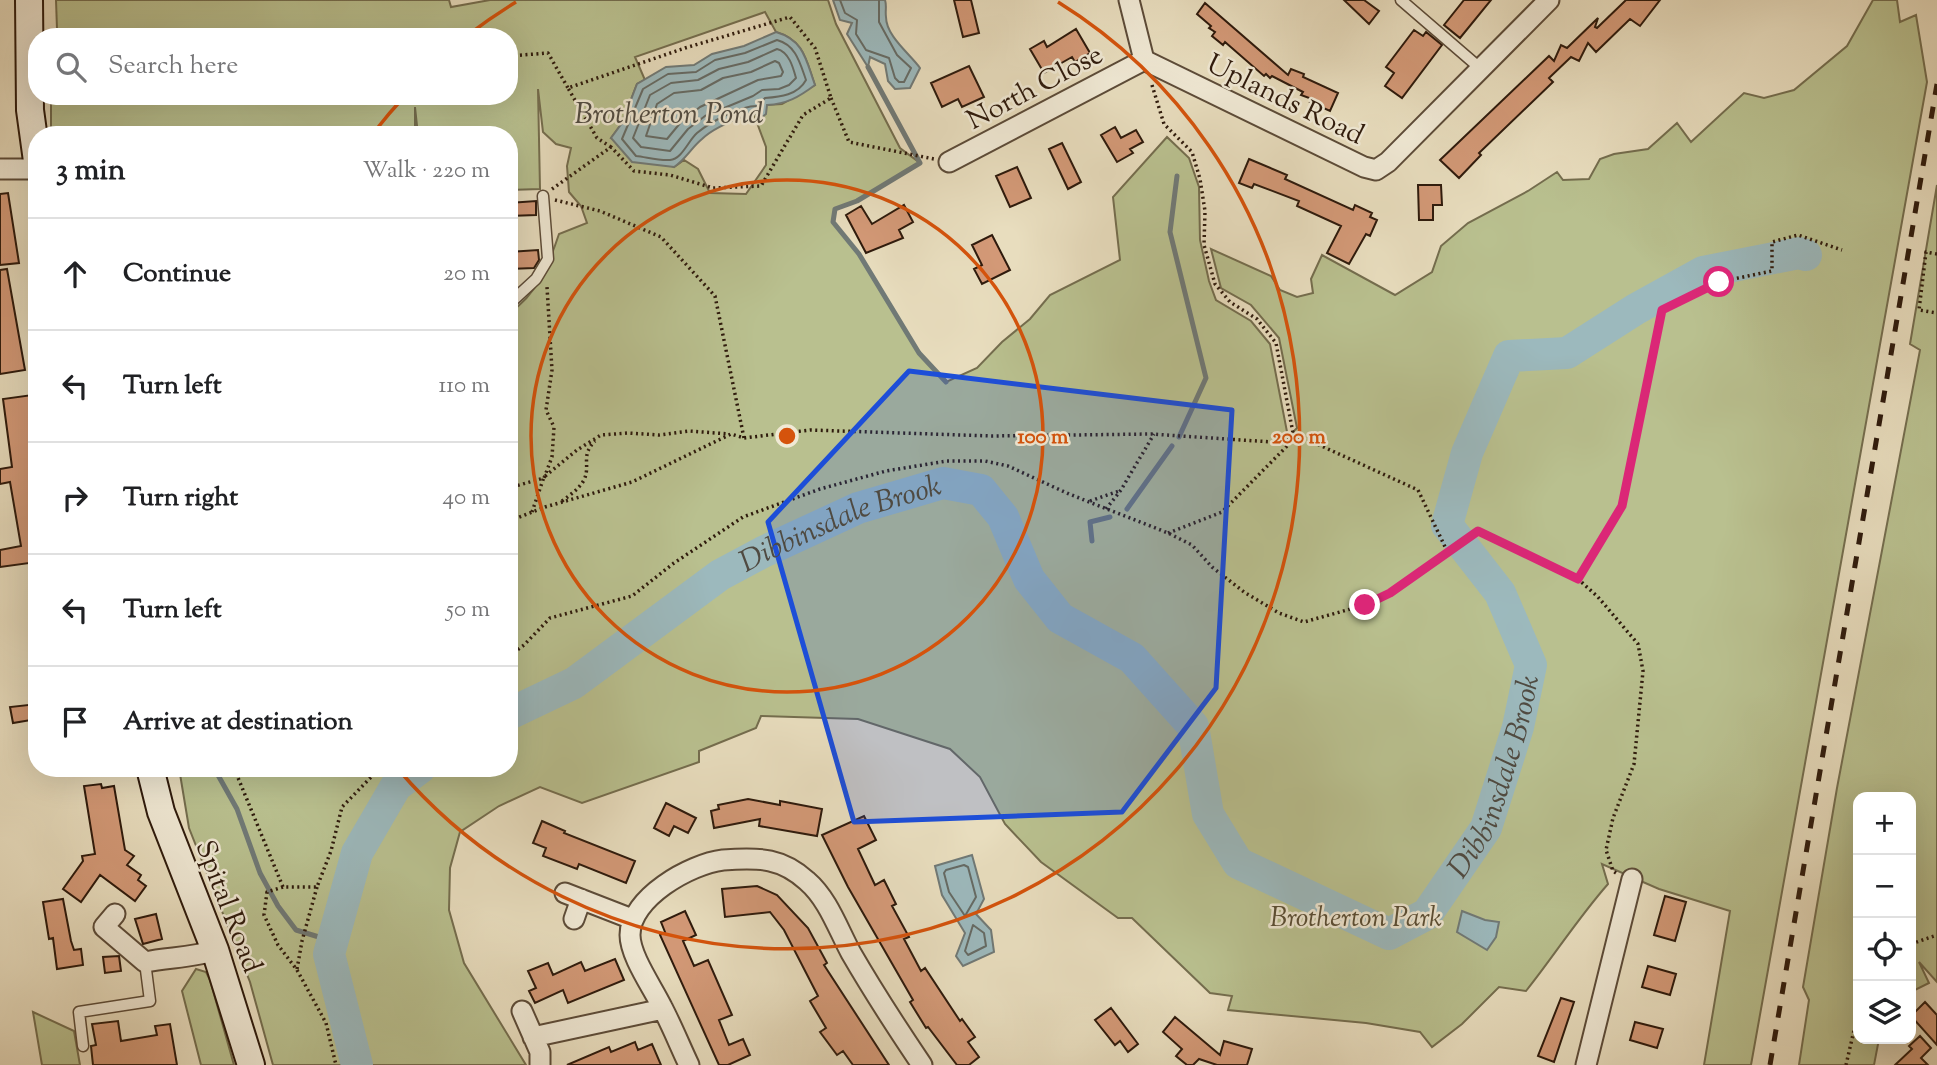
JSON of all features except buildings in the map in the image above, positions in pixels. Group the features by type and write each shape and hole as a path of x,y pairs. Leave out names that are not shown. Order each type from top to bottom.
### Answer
{"main road":[{"path":"29,0 29,28"},
{"path":"30,105 32,126"},
{"name":"Spital Road","path":"152,777 161,812 215,950 251,1065"}],"street":[{"path":"1129,0 1144,60"},
{"name":"Uplands Road","path":"1144,60 1364,167 1376,170 1388,162 1549,0"},
{"name":"North Close","path":"949,162 1144,60"},
{"path":"0,169 28,169"},
{"path":"689,1065 634,954 629,937 632,919 645,901 692,869 722,860 769,860 790,868 809,882 823,898 876,996 922,1065"},
{"path":"1586,1065 1632,879"},
{"path":"574,919 573,896 632,919"},
{"path":"114,914 104,927 145,962 172,956 198,956 215,950"},
{"path":"533,1037 663,1009"},
{"path":"522,1011 540,1052 540,1065"}],"lane":[{"path":"1401,0 1480,69"},
{"path":"518,296 536,279 548,259 543,196"},
{"path":"83,1046 79,1012 150,1001 145,962"}],"path":[{"path":"568,88 685,48 790,17 815,48 849,142 949,162"},
{"path":"518,55 548,53 597,138 634,171 670,174 713,188 761,187 803,115 831,98"},
{"path":"1144,60 1164,124 1192,152 1205,211 1204,244 1215,284 1230,302 1257,319 1276,343 1294,439"},
{"path":"543,196 611,148"},
{"path":"543,196 600,211 661,237 715,296 744,438"},
{"path":"1578,579 1622,506 1662,310 1719,282 1772,271 1772,242 1798,235 1842,250"},
{"path":"1937,254 1926,252 1919,310 1937,313"},
{"path":"533,512 552,457 554,427 546,410 552,370 547,282"},
{"path":"518,486 544,477 577,450 601,435 628,433 659,435 689,431 731,434 744,438 810,430 992,436 1154,434 1272,442 1294,439"},
{"path":"1293,433 1418,490 1447,551"},
{"path":"518,518 632,482 731,434"},
{"path":"1106,509 1121,490 1154,434"},
{"path":"561,503 584,480 587,470 585,456 590,445 601,435"},
{"path":"1168,533 1222,512 1294,439"},
{"path":"518,649 550,618 632,596 674,563 743,517 820,489 886,471 947,461 985,461 1008,466 1088,502 1168,533 1192,545 1212,567 1244,592 1279,613 1304,622 1365,605 1390,593 1478,531 1578,579 1598,597 1638,644 1643,671 1634,764 1613,818 1606,850 1613,871 1632,879"},
{"path":"1088,502 1121,490"},
{"path":"238,777 283,887"},
{"path":"297,970 302,941 342,807 371,777"},
{"path":"317,887 283,887 267,892 264,915 278,945 297,970 326,1023 336,1065"},
{"path":"1916,942 1937,935"},
{"path":"1846,1065 1853,1035"}],"highlighted area":[{"path":"909,371 1232,410 1216,688 1122,812 854,822 768,522"}],"green space":[{"name":"Brotherton Park","path":"56,0 449,0 451,7 490,0 828,0 836,24 900,148 920,163 857,201 835,209 833,222 859,254 919,353 946,382 977,368 1002,342 1030,319 1050,295 1120,260 1113,197 1167,137 1189,158 1199,187 1200,240 1216,300 1251,321 1270,344 1288,437 1297,428 1279,338 1251,305 1221,288 1211,249 1271,276 1280,290 1297,297 1313,293 1311,279 1322,255 1395,295 1432,272 1441,246 1468,223 1557,172 1563,180 1589,179 1600,159 1648,149 1677,123 1691,142 1744,93 1764,98 1794,90 1847,46 1873,0 1897,0 1900,22 1916,15 1927,82 1751,1065 1704,1065 1730,911 1659,889 1602,864 1608,884 1526,991 1499,987 1462,1024 1432,1047 1420,1032 1366,1023 1228,1010 1232,996 1210,993 1132,918 1118,918 1041,862 1005,824 980,777 950,749 858,719 761,716 756,728 699,751 699,762 582,803 540,787 499,806 460,832 450,868 449,910 464,963 526,1065 273,1065 250,982 189,828 180,777 518,777 518,307 534,288 546,267 559,234 587,223 581,206 569,192 567,166 571,148 556,144 543,132 538,89 540,189 518,190 518,126 417,126 415,107 415,126 51,126 51,105 518,105 518,28 57,28","holes":["765,12 776,32 793,40 803,52 815,85 782,104 766,105 753,112 766,147 766,165 746,194 710,193 698,169 684,160 674,167 611,138 622,123 637,84 645,80 635,57"]},
{"path":"1937,185 1937,982 1919,962 1929,983 1916,990 1916,792 1853,792 1853,1044 1878,1044 1874,1065 1799,1065 1809,1000 1803,987 1837,788 1920,350 1910,344"},
{"path":"196,969 206,972 210,980 234,1065 201,1065 182,991"},
{"path":"33,1012 74,1031 80,1065 42,1065"}],"water":[{"path":"833,0 885,0 890,31 920,68 910,88 895,89 888,81 885,64 870,57 868,67 847,34 852,23 840,20"},
{"name":"Brotherton Pond","path":"776,32 793,40 803,52 815,85 804,93 787,101 767,105 766,114 761,118 753,112 713,130 674,167 632,162 611,138 622,123 637,84 666,67 694,65 712,54 744,46"},
{"path":"972,855 984,899 976,914 991,930 994,952 963,966 956,956 965,933 942,895 935,866"},
{"path":"1462,911 1499,922 1496,937 1487,950 1457,932"}],"waterway":[{"path":"868,67 920,163 857,201 835,209 833,222 859,254 919,353 946,382"},
{"path":"1177,176 1170,232 1206,378 1179,437"},
{"name":"Dibbinsdale Brook","path":"518,710 574,683 720,575 763,552 858,508 943,483 981,490 1003,517 1029,579 1060,618 1132,658 1193,726 1208,814 1238,863 1389,934 1427,914 1486,828 1518,727 1531,665 1500,593 1447,525 1467,453 1509,356 1567,353 1636,309 1703,272 1799,253 1806,255"},
{"path":"1127,509 1172,446"},
{"path":"1092,541 1090,522 1110,517"},
{"path":"219,777 237,809 260,873 278,906 296,930 332,941"},
{"name":"Dibbinsdale Brook","path":"357,1065 329,954 357,853 396,786 408,777"}],"railway":[{"path":"1770,1065 1937,84"}],"route":[{"path":"1365,605 1390,593 1478,531 1578,579 1622,506 1662,310 1719,282"}]}
